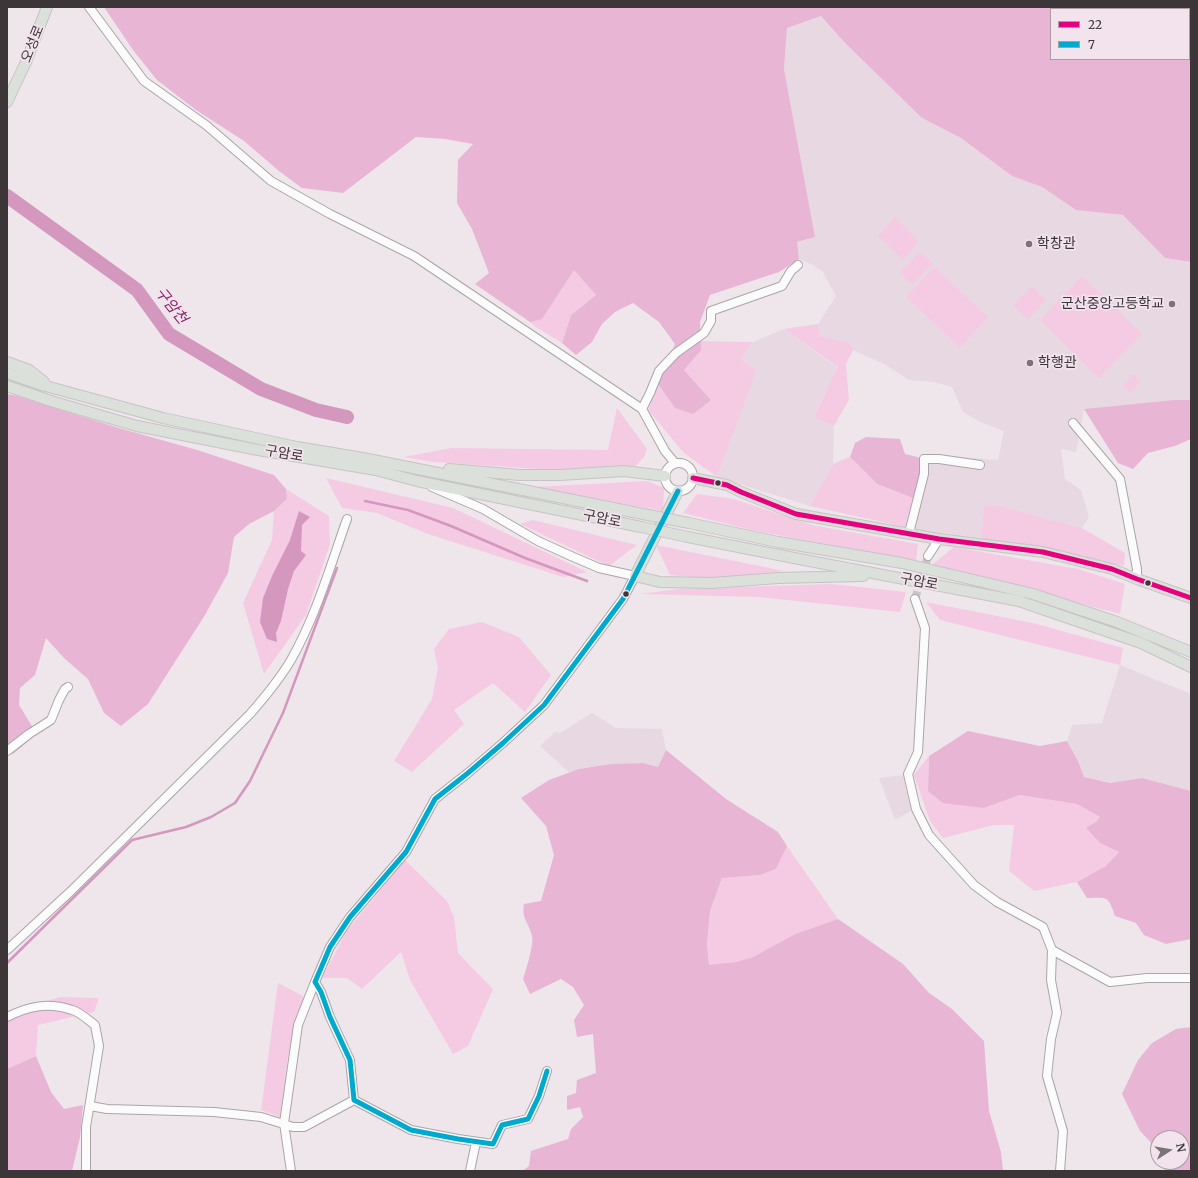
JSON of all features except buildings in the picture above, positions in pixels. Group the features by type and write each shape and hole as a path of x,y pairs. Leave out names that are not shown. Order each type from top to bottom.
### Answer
{"main road":[{"name":"오성로","path":"7,102 26,62 47,7"},
{"path":"7,362 29,370 51,387"},
{"name":"구암로","path":"7,372 51,387 163,418 297,447 363,458 648,514 778,542 902,563 1033,594 1117,622 1191,652"},
{"name":"구암로","path":"7,386 54,402 137,426 258,450 376,470 417,481 641,527 1019,601 1141,643 1191,667"},
{"path":"363,458 469,471 520,475 560,475 624,471 665,476"},
{"path":"693,478 727,485 796,514 939,539 1044,552 1112,569 1137,579 1190,596"},
{"path":"678,491 635,576 660,582 712,583 778,578 881,575"}],"street":[{"path":"89,7 144,81 206,125 271,181 330,214 414,256 642,409 665,451 675,463"},
{"path":"642,409 659,371 676,353 704,333 711,321 711,311 782,286 791,271 798,265"},
{"path":"1073,423 1120,479 1137,569 1137,579"},
{"path":"909,533 924,474 924,459 939,459 980,465"},
{"path":"675,463 680,463 691,469 693,478 690,486 686,489 678,491 667,485 665,476 668,468 675,463"},
{"path":"291,1171 284,1123 298,1025 330,947 346,923 406,852 435,799 480,763 544,705 623,599 635,576 599,568 571,556 538,541 483,509 417,481"},
{"path":"7,950 71,892 250,714 273,687 290,661 312,617 347,518"},
{"path":"928,556 939,539"},
{"path":"915,599 925,628 918,752 908,774 916,809 929,834 974,885 997,902 1043,927 1052,950 1051,980 1057,1013 1051,1039 1047,1076 1063,1131 1060,1171"},
{"path":"7,751 29,734 51,720 58,700 68,687"},
{"path":"1052,950 1110,982 1147,978 1191,978"},
{"path":"315,982 321,992 330,1018 350,1060 354,1100"},
{"path":"7,1017 22,1010 44,1005 74,1010 95,1025 99,1046 86,1127 86,1171"},
{"path":"354,1100 411,1130 493,1144 502,1125 528,1118 539,1096 547,1071"},
{"path":"90,1106 107,1109 214,1112 261,1117 293,1127 304,1127 354,1100"},
{"path":"470,1171 476,1142"}],"shaded area":[{"path":"104,7 1191,7 1191,262 1165,258 1123,215 1076,210 1042,187 1012,176 961,138 922,118 845,43 821,16 787,28 784,69 815,237 797,242 799,259 779,272 710,295 700,322 701,350 684,370 711,400 693,414 675,408 658,384 675,344 659,322 633,303 615,312 602,324 592,342 576,355 562,343 571,315 596,295 574,270 542,319 530,322 475,284 489,273 472,229 457,203 458,160 473,144 445,139 416,137 343,193 302,188 279,171 244,141 196,110 157,80 133,50"},
{"path":"821,16 845,43 922,118 961,138 1012,176 1042,187 1076,210 1123,215 1165,258 1191,262 1191,400 1174,400 1084,409 1076,452 1061,449 1065,479 1081,490 1089,517 1082,528 997,505 984,506 981,538 915,529 920,499 918,498 921,454 998,460 1004,431 980,422 963,412 952,387 934,382 909,380 884,364 853,350 851,343 820,336 818,324 836,296 823,272 811,264 799,259 797,242 815,237 784,69 787,28"},
{"path":"895,217 919,241 903,260 878,236"},
{"path":"920,252 933,264 912,285 900,273"},
{"path":"934,267 988,317 960,347 906,297"},
{"path":"574,269 596,295 571,315 562,343 530,322 543,317"},
{"path":"1082,276 1142,334 1099,378 1040,320"},
{"path":"1032,286 1046,300 1028,319 1013,305"},
{"path":"818,324 820,336 851,343 853,350 846,364 849,400 834,426 814,417 838,367 784,329"},
{"path":"784,329 838,368 814,416 834,426 833,464 810,506 717,477 755,371 741,359 753,342"},
{"path":"700,341 753,342 741,359 756,371 717,477 684,453 648,410 658,384 675,408 711,400 684,370 700,350"},
{"path":"1133,374 1141,381 1130,392 1123,385"},
{"path":"7,394 197,450 274,475 286,489 287,499 274,511 249,524 234,537 228,573 205,615 148,704 121,726 104,713 88,679 64,658 46,638 35,675 20,688 19,705 37,734 13,754 7,754"},
{"path":"1174,400 1191,400 1191,439 1175,446 1148,453 1133,469 1118,463 1084,409"},
{"path":"617,408 647,449 644,457 635,467 554,470 434,462 404,457 451,448 608,450"},
{"path":"866,437 900,439 905,454 921,458 918,493 913,498 877,484 850,457 855,443"},
{"path":"850,457 877,484 913,498 905,527 810,506 833,464"},
{"path":"326,478 453,508 587,572 563,577 428,534 377,513 342,508"},
{"path":"648,481 664,488 663,511 533,487"},
{"path":"286,489 329,516 330,544 306,615 264,674 243,603 272,540 274,511 287,499"},
{"path":"697,494 734,499 812,525 918,544 916,561 756,531 683,513"},
{"path":"997,505 1082,528 1125,553 1124,566 981,538 984,506"},
{"path":"299,511 310,517 302,525 301,551 306,555 294,571 288,589 281,621 276,633 277,642 267,639 260,622 263,598 290,540"},
{"path":"533,520 637,545 609,566 520,524"},
{"path":"656,545 784,571 710,579 670,575"},
{"path":"954,547 1078,569 1125,584 1120,614 933,564"},
{"path":"832,584 906,592 900,612 758,597 640,594 679,589"},
{"path":"926,602 1033,623 1123,648 1120,665 940,620"},
{"path":"482,622 519,637 551,675 525,712 493,683 454,710 464,724 412,772 394,761 432,699 438,668 434,649 449,629"},
{"path":"1120,665 1191,694 1191,791 1142,778 1110,783 1084,777 1078,761 1067,741 1072,725 1102,723"},
{"path":"592,713 616,728 662,729 666,750 658,767 643,763 611,764 579,769 570,773 540,746 555,732 560,733"},
{"path":"968,731 1040,746 1067,741 1078,761 1084,777 1110,783 1142,778 1191,791 1191,939 1166,944 1144,935 1136,923 1115,916 1106,899 1087,898 1077,882 1106,866 1119,852 1100,843 1086,828 1096,822 1100,817 1077,804 1020,795 984,808 943,803 928,791 929,756"},
{"path":"666,750 726,799 778,832 787,846 776,869 760,875 722,878 710,911 707,944 709,965 736,962 753,957 795,934 838,919 903,964 929,993 952,1009 984,1041 989,1111 1001,1152 1003,1171 523,1171 529,1166 531,1151 568,1139 571,1129 583,1117 580,1107 567,1110 567,1096 576,1093 577,1080 596,1073 593,1034 577,1037 574,1020 584,1005 573,987 561,979 530,994 523,979 532,945 531,931 524,917 524,904 541,901 554,855 546,826 521,798 549,780 579,769 611,764 643,763 658,767"},
{"path":"929,756 928,791 984,808 1020,795 1078,804 1100,817 1096,823 1086,828 1100,843 1120,852 1106,866 1077,882 1034,891 1009,871 1014,825 994,825 943,838 930,821 914,775"},
{"path":"903,775 911,811 895,820 879,778"},
{"path":"787,846 838,919 795,934 753,957 736,962 709,966 707,944 710,911 722,878 760,875 776,869"},
{"path":"405,860 447,901 454,917 458,953 493,989 468,1046 453,1054 410,980 401,952 362,989 347,978 322,978 346,932"},
{"path":"278,983 305,997 288,1056 280,1117 261,1110"},
{"path":"60,997 99,998 94,1012 38,1025 36,1056 7,1069 7,1013"},
{"path":"1191,1027 1191,1171 1164,1171 1190,1170 1190,1130 1150,1130 1150,1142 1140,1131 1122,1094 1138,1060 1152,1043 1176,1029"},
{"path":"36,1056 51,1092 64,1109 83,1105 80,1137 72,1171 7,1171 7,1069"}],"waterway":[{"name":"구암천","path":"7,196 137,290 169,334 261,389 316,410 347,417"},
{"path":"365,501 408,510 451,526 525,558 587,581"},
{"path":"7,963 132,840 186,827 211,817 235,803 250,781 283,713 337,568"}],"tunnel":[{"path":"915,599 928,556"}],"transit line":[{"name":"22","path":"693,478 727,485 796,514 939,539 1043,552 1112,569 1191,598"},
{"name":"7","path":"547,1071 539,1096 528,1119 502,1125 493,1144 411,1130 354,1100 350,1060 330,1017 321,992 315,982 330,947 350,917 406,852 435,799 503,743 544,705 623,599 678,491"}],"place":[{"name":"학창관","path":"1029,244"},
{"name":"군산중앙고등학교","path":"1172,304"},
{"name":"학행관","path":"1030,363"}]}
